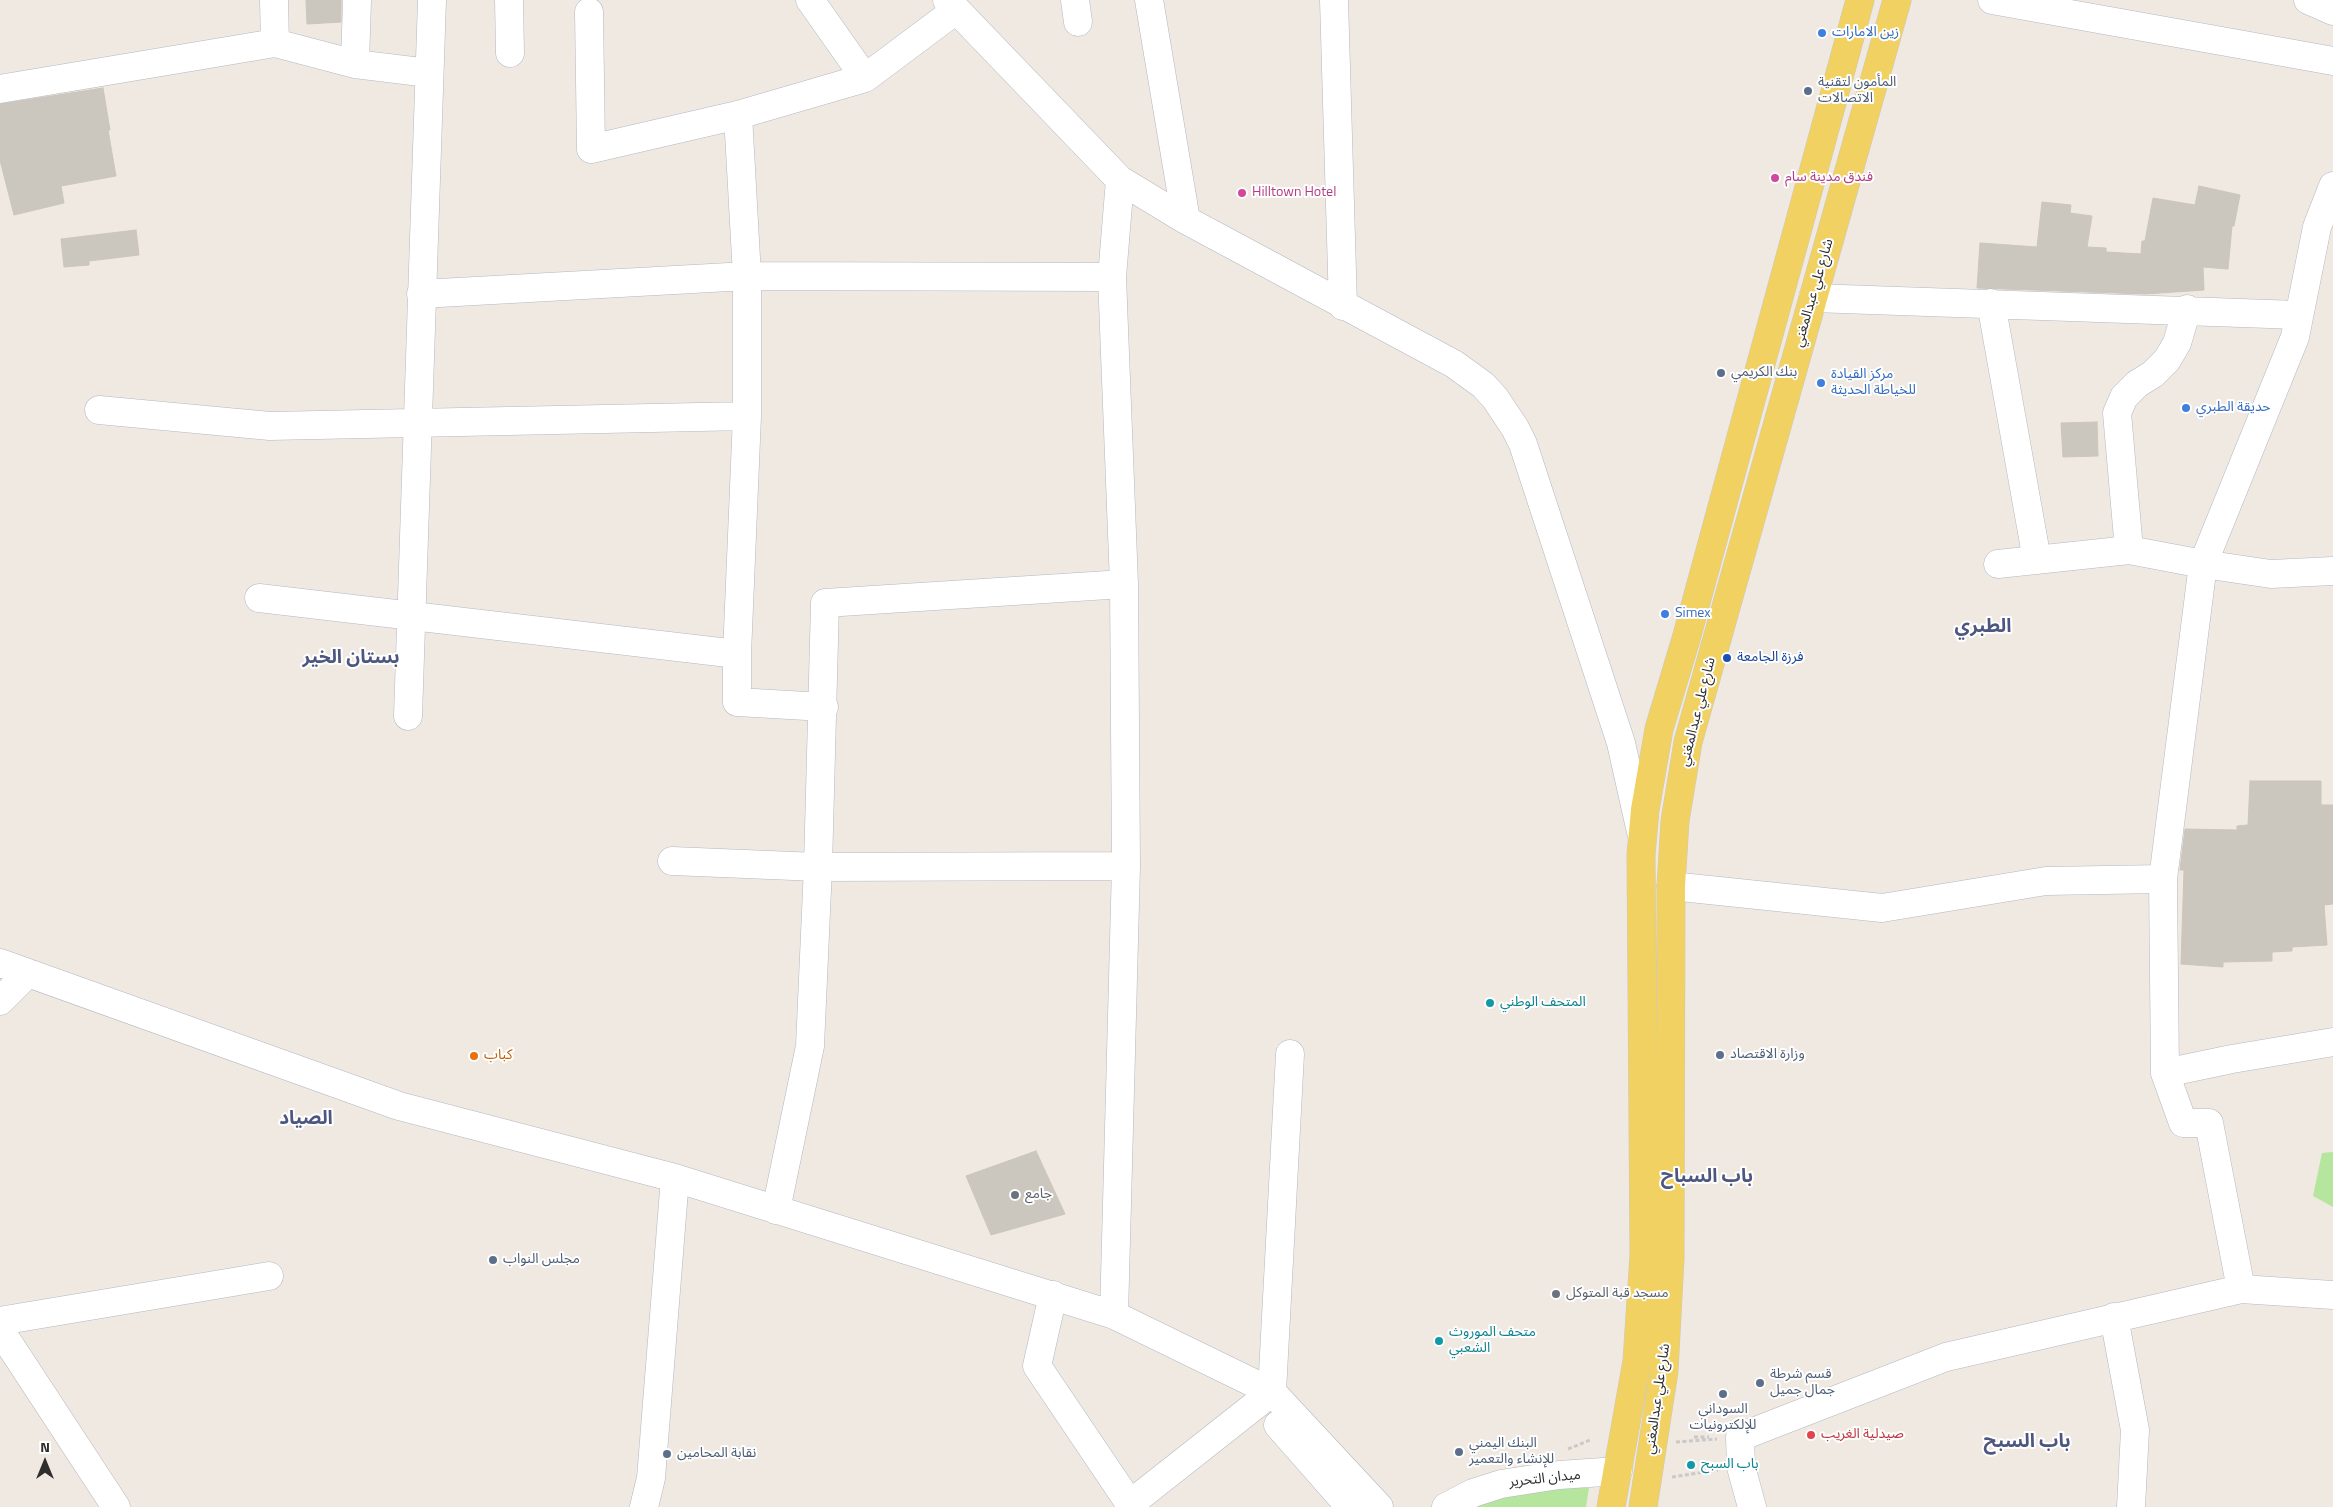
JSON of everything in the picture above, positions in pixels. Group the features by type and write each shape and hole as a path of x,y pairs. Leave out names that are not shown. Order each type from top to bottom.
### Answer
{"main road":[{"name":"شارع علي عبدالمغني","path":"1611,1507 1637,1361 1644,1255 1643,840 1659,730 1686,638 1860,0"},
{"name":"شارع علي عبدالمغني","path":"1643,1507 1651,1444 1664,1371 1670,1259 1671,886 1675,821 1688,742 1897,0"},
{"path":"1659,730 1688,742"}],"street":[{"path":"274,0 275,43"},
{"path":"355,64 357,0"},
{"path":"408,716 432,0"},
{"path":"509,0 510,53"},
{"path":"810,0 865,78"},
{"path":"1149,0 1186,220"},
{"path":"1334,0 1343,306"},
{"path":"1992,0 2102,10 2333,61"},
{"path":"2308,0 2333,11"},
{"path":"589,12 591,149 738,115 865,78 952,5 1120,180 1186,220 1469,374 1496,398 1516,428 1523,444 1621,743 1643,840"},
{"path":"0,89 275,43 355,64 429,73"},
{"path":"738,115 747,276 747,416 737,654 737,702 824,707"},
{"path":"1114,1315 1126,866 1124,584 1112,277 1120,180"},
{"path":"2241,1289 2210,1123 2183,1123 2165,1072 2163,879 2203,564 2295,337 2317,226 2333,186"},
{"path":"421,294 747,276 1112,277"},
{"path":"1813,298 2187,309 2298,315"},
{"path":"1991,303 2037,560"},
{"path":"2129,550 2117,413 2124,396 2136,384 2153,374 2167,360 2177,343 2187,309"},
{"path":"99,410 270,426 747,416"},
{"path":"1998,564 2129,550 2271,574 2333,571"},
{"path":"776,1210 810,1046 824,707 825,603 1124,584"},
{"path":"258,598 737,654"},
{"path":"672,861 818,867 1126,866"},
{"path":"1671,886 1882,908 2046,881 2163,879"},
{"path":"0,963 399,1106 674,1178 1114,1315 1266,1398 1379,1507"},
{"path":"0,1001 28,973"},
{"path":"2165,1072 2333,1042"},
{"path":"1290,1054 1266,1398 1350,1507"},
{"path":"644,1507 651,1478 674,1178"},
{"path":"0,1321 269,1276"},
{"path":"1752,1507 1741,1467 1740,1437 1946,1357 2241,1289 2333,1295"},
{"path":"1053,1295 1037,1366 1131,1506 1266,1398"},
{"path":"2114,1317 2135,1430 2131,1507"},
{"path":"0,1330 116,1507"},
{"name":"ميدان التحرير","path":"1446,1507 1473,1493 1501,1484 1559,1475 1618,1470"}],"path":[{"path":"1651,1444 1740,1437"},
{"path":"1567,1449 1590,1440"},
{"path":"1647,1480 1741,1467"}],"green space":[{"path":"2333,1152 2333,1207 2313,1196 2322,1153"},
{"path":"1531,1484 1589,1488 1586,1507 1461,1507"}],"building":[{"path":"306,0 341,0 341,22 307,24"},
{"path":"103,88 116,176 61,186 64,203 14,215 0,160 0,104"},
{"path":"2199,186 2240,195 2234,226 2232,226 2228,269 2203,267 2204,290 2145,294 1977,288 1980,243 2037,247 2042,202 2071,205 2070,213 2092,216 2087,247 2106,248 2106,252 2141,254 2142,241 2145,241 2153,198 2195,205"},
{"path":"136,230 139,255 89,261 89,265 64,267 61,239"},
{"path":"2097,422 2098,456 2063,457 2061,423"},
{"path":"2250,781 2321,781 2321,805 2333,805 2333,904 2324,905 2327,945 2292,947 2292,951 2272,952 2272,961 2223,962 2223,967 2181,964 2184,870 2180,870 2185,829 2237,830 2237,826 2248,825"},
{"name":"جامع","path":"1036,1151 1065,1214 991,1235 966,1176"}],"place":[{"name":"زين الامارات","path":"1822,33"},
{"name":"المأمون لتقنية الاتصالات","path":"1808,91"},
{"name":"فندق مدينة سام","path":"1775,178"},
{"name":"Hilltown Hotel","path":"1242,193"},
{"name":"بنك الكريمي","path":"1721,373"},
{"name":"مركز القيادة للخياطة الحديثة","path":"1821,383"},
{"name":"حديقة الطبري","path":"2186,408"},
{"name":"Simex","path":"1665,614"},
{"name":"فرزة الجامعة","path":"1727,658"},
{"name":"المتحف الوطني","path":"1490,1003"},
{"name":"وزارة الاقتصاد","path":"1720,1055"},
{"name":"كباب","path":"474,1056"},
{"name":"جامع","path":"1015,1195"},
{"name":"مجلس النواب","path":"493,1260"},
{"name":"مسجد قبة المتوكل","path":"1556,1294"},
{"name":"متحف الموروث الشعبي","path":"1439,1341"},
{"name":"قسم شرطة جمال جميل","path":"1760,1383"},
{"name":"السوداني للإلكترونيات","path":"1723,1394"},
{"name":"صيدلية الغريب","path":"1811,1435"},
{"name":"البنك اليمني للإنشاء والتعمير","path":"1459,1452"},
{"name":"نقابة المحامين","path":"667,1454"},
{"name":"باب السبح","path":"1691,1465"}],"district":[{"name":"الطبري","path":"1983,627"},
{"name":"بستان الخير","path":"351,658"},
{"name":"الصياد","path":"306,1119"},
{"name":"باب السباح","path":"1707,1177"},
{"name":"باب السبح","path":"2027,1442"}]}
